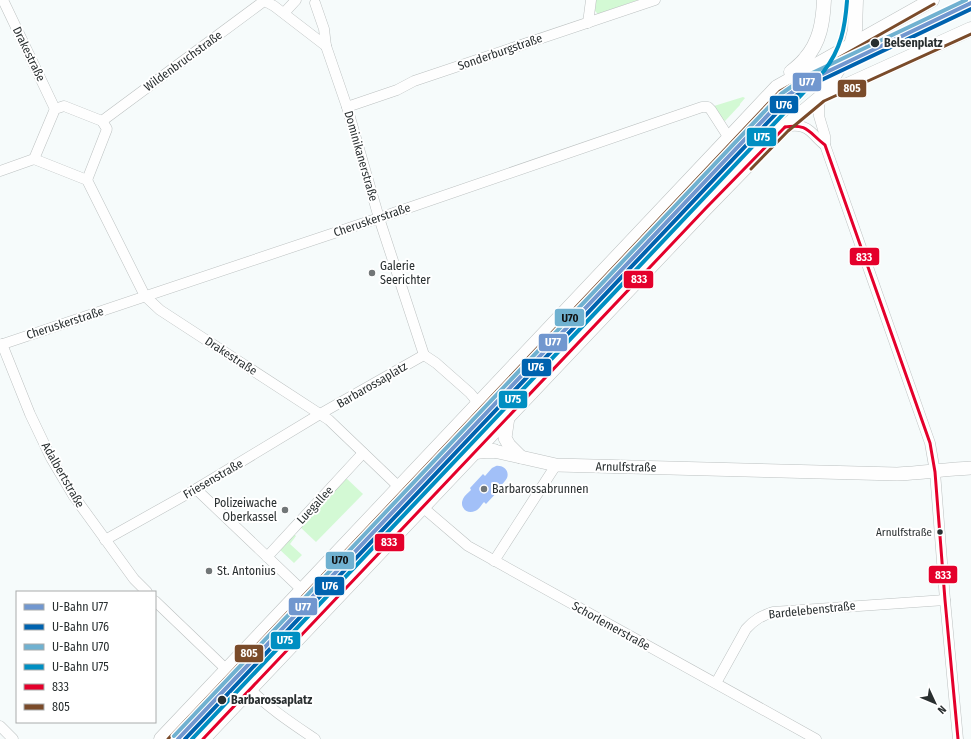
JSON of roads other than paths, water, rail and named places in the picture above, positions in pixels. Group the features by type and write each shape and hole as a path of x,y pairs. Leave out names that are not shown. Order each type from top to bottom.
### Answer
{"main road":[{"path":"161,739 804,60 815,44 820,33 824,0"},
{"path":"821,97 851,45 855,30 856,0"},
{"path":"777,87 932,0"},
{"path":"203,739 251,690 418,504 475,452 706,208 785,127 821,97 971,29"},
{"path":"475,452 494,451"}],"street":[{"name":"Drakestraße","path":"3,0 55,109"},
{"path":"284,13 296,0"},
{"path":"588,23 591,0"},
{"name":"Sonderburgstraße","path":"347,107 396,90 414,81 655,0"},
{"path":"263,1 284,13 326,46"},
{"name":"Wildenbruchstraße","path":"102,121 263,1"},
{"name":"Dominikanerstraße","path":"315,3 324,29 326,46 347,107 379,218 424,355"},
{"path":"821,97 819,116 825,136 825,145 930,443 935,472 958,739"},
{"path":"0,171 34,160 87,180 107,129 102,121 64,106 55,109 34,160"},
{"name":"Cheruskerstraße","path":"1,344 379,218 702,107 708,107 712,110 729,138"},
{"path":"785,127 792,126 804,128 810,131 820,142 825,145"},
{"name":"Drakestraße","path":"87,180 145,296 160,310 329,420 418,504"},
{"name":"Adalbertstraße","path":"1,344 30,414 51,458 73,495 134,579 145,591"},
{"path":"424,355 436,363 470,393 475,399 476,406"},
{"name":"Barbarossaplatz","path":"320,414 424,355"},
{"name":"Friesenstraße","path":"105,540 196,489 320,414"},
{"path":"508,417 506,438 509,445 521,457"},
{"name":"Arnulfstraße","path":"494,451 556,465 897,474 971,468"},
{"name":"Luegallee","path":"266,557 363,453"},
{"path":"494,561 556,465"},
{"path":"196,489 302,590"},
{"name":"Schorlemerstraße","path":"418,504 468,546 816,739"},
{"name":"Bardelebenstraße","path":"716,684 746,629 763,616 773,612 945,600"},
{"path":"156,602 227,670"},
{"path":"251,690 262,701 315,739"},
{"path":"0,726 13,739"}],"water":[{"name":"Barbarossabrunnen","path":"496,466 503,467 508,475 498,488 499,490 486,504 484,502 479,509 472,512 464,510 462,502 466,494 471,490 470,488 483,474 485,476 492,468"}],"metro line":[{"name":"U70","path":"174,736 781,94 808,75 966,0"},
{"name":"U75","path":"192,739 824,71 830,63 841,38 847,1"},
{"name":"U77","path":"178,739 784,98 810,80 971,3"},
{"name":"U76","path":"185,739 787,102 813,84 971,9"}],"place":[{"name":"Belsenplatz","path":"875,43"},
{"name":"Galerie Seerichter","path":"372,273"},
{"name":"Barbarossabrunnen","path":"484,489"},
{"name":"Polizeiwache Oberkassel","path":"285,510"},
{"name":"Arnulfstraße","path":"940,532"},
{"name":"St. Antonius","path":"209,571"},
{"name":"Barbarossaplatz","path":"222,700"}]}
